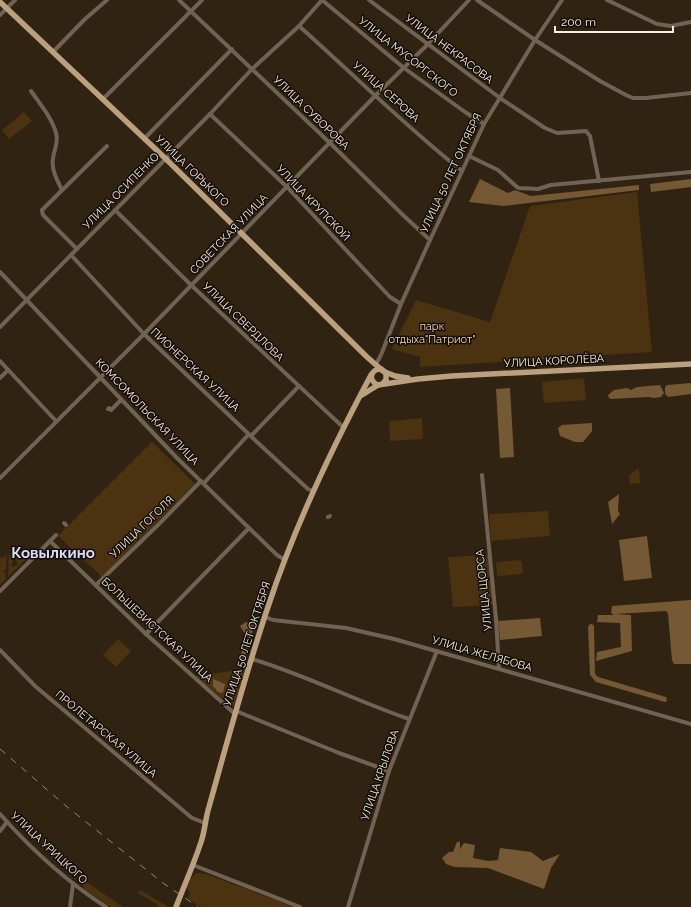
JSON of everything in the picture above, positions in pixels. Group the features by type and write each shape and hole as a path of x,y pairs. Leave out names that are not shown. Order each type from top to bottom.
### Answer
{"main road":[{"name":"УЛИЦА ГОРЬКОГО","path":"0,2 166,159 384,371"},
{"path":"368,357 373,365 373,382 380,384"},
{"name":"УЛИЦА КОРОЛЁВА","path":"380,384 418,379 532,371 691,364"},
{"path":"360,396 387,378 384,371 377,369 372,374"},
{"name":"УЛИЦА КОРОЛЁВА","path":"384,371 395,376 418,379"},
{"name":"УЛИЦА 50 ЛЕТ ОКТЯБРЯ","path":"176,906 200,845 235,713 265,617 285,560 313,491 372,374"}],"street":[{"path":"0,15 15,0"},
{"path":"53,52 84,20 107,0"},
{"name":"УЛИЦА СУВОРОВА","path":"179,0 232,49 430,240"},
{"path":"103,99 202,0"},
{"name":"УЛИЦА ОСИПЕНКО","path":"0,327 210,114 252,69 299,26 322,0"},
{"name":"УЛИЦА МУСОРГСКОГО","path":"322,0 404,68 484,124"},
{"name":"УЛИЦА НЕКРАСОВА","path":"369,0 427,45 500,98 550,131 558,133 586,131 590,136 599,181"},
{"name":"СОВЕТСКАЯ УЛИЦА","path":"0,478 242,234 375,96 427,45 468,0"},
{"path":"477,0 535,40 600,81 626,95 634,98 646,98 691,93"},
{"name":"УЛИЦА 50 ЛЕТ ОКТЯБРЯ","path":"376,364 401,304 484,124 535,40 562,0"},
{"path":"607,0 657,24 672,26 691,22"},
{"name":"УЛИЦА СЕРОВА","path":"299,26 340,62 375,96 462,171"},
{"path":"144,139 232,49"},
{"path":"31,91 47,113 56,133 57,139 53,158 53,170 62,190"},
{"name":"УЛИЦА КРУПСКОЙ","path":"210,114 287,187 390,297 401,304"},
{"path":"77,249 43,216 42,210 107,146"},
{"path":"469,156 498,170 519,188 538,189 551,185 691,172"},
{"name":"УЛИЦА СВЕРДЛОВА","path":"115,210 192,285 344,428"},
{"name":"ПИОНЕРСКАЯ УЛИЦА","path":"71,255 144,334 250,435 303,484 313,491"},
{"name":"КОМСОМОЛЬСКАЯ УЛИЦА","path":"0,272 121,400 249,528 285,560"},
{"path":"0,361 56,421"},
{"path":"0,378 8,370"},
{"name":"УЛИЦА ГОГОЛЯ","path":"96,585 203,482 299,386"},
{"path":"108,409 109,408 111,410 121,400"},
{"name":"УЛИЦА ЩОРСА","path":"482,475 496,619 499,668"},
{"path":"146,634 249,528"},
{"path":"0,590 56,535"},
{"name":"БОЛЬШЕВИСТСКАЯ УЛИЦА","path":"50,541 146,634 235,713 389,771"},
{"name":"УЛИЦА ЖЕЛЯБОВА","path":"265,617 273,620 346,628 394,638 691,724"},
{"name":"ПРОЛЕТАРСКАЯ УЛИЦА","path":"0,650 35,686 192,818 205,824"},
{"name":"УЛИЦА КРЫЛОВА","path":"348,907 389,771 437,651"},
{"path":"252,659 378,709 409,719"},
{"name":"УЛИЦА УРИЦКОГО","path":"0,814 33,848 73,884 106,907"},
{"path":"0,831 7,822"},
{"path":"193,865 300,907"},
{"path":"70,907 73,884"}],"green space":[{"path":"24,112 32,121 9,139 2,130"},
{"name":"парк отдыха\"Патриот\"","path":"637,192 652,352 420,367 420,357 392,349 416,300 490,322 530,206"},
{"path":"584,378 586,400 544,403 542,382"},
{"path":"422,418 423,439 390,441 389,421"},
{"path":"152,442 195,484 101,578 99,574 58,536"},
{"path":"639,468 640,483 630,484 629,475"},
{"path":"548,511 550,536 491,541 489,514"},
{"path":"26,550 28,551 23,554 25,556 29,551 32,553 8,577 9,555 12,554 13,557 13,563 11,564 12,567 18,565 13,554"},
{"path":"489,555 494,605 453,607 448,557"},
{"path":"7,556 6,570 2,571 5,572 6,579 0,585 0,558"},
{"path":"520,560 522,562 522,574 497,575 497,562"},
{"path":"118,639 131,651 116,667 103,655"},
{"path":"246,669 235,705 233,707 227,704 196,676"},
{"path":"197,873 206,874 294,907 201,907 188,899 190,892 186,888 190,879"},
{"path":"84,880 123,907 111,907 85,890 82,884"},
{"path":"140,890 169,907 157,907 158,905 138,893"}],"shaded area":[{"path":"480,179 508,193 515,190 531,196 639,185 639,190 503,206 469,202"},
{"path":"691,179 691,187 651,192 650,184"},
{"path":"691,383 691,394 668,397 665,394 665,387 667,385"},
{"path":"660,385 664,393 661,397 611,399 608,395 614,390 627,388 631,390 637,387"},
{"path":"510,388 514,457 500,458 496,389"},
{"path":"592,423 592,431 583,442 575,442 560,436 558,428 562,425"},
{"path":"619,494 618,511 620,514 612,524 608,502"},
{"path":"647,536 652,578 624,581 619,540"},
{"path":"691,600 691,664 674,664 672,660 668,614 666,611 615,614 631,615 632,651 596,661 597,652 621,647 620,623 597,622 598,615 614,615 611,613 612,606"},
{"path":"540,618 542,636 500,640 498,621"},
{"path":"246,622 254,626 243,665 237,665 247,637 240,626"},
{"path":"590,624 594,626 595,674 598,677 666,697 666,702 596,682 590,675 588,627"},
{"path":"213,679 225,684 223,693 218,692 213,686"},
{"path":"457,842 460,842 460,849 464,843 475,845 473,858 488,861 498,860 500,848 531,852 543,861 560,854 551,868 544,889 488,868 454,867 446,864 442,858 449,852 453,852"}],"railway":[{"path":"0,749 66,806 163,883 198,907"}],"district":[{"name":"Ковылкино","path":"53,553"}]}
